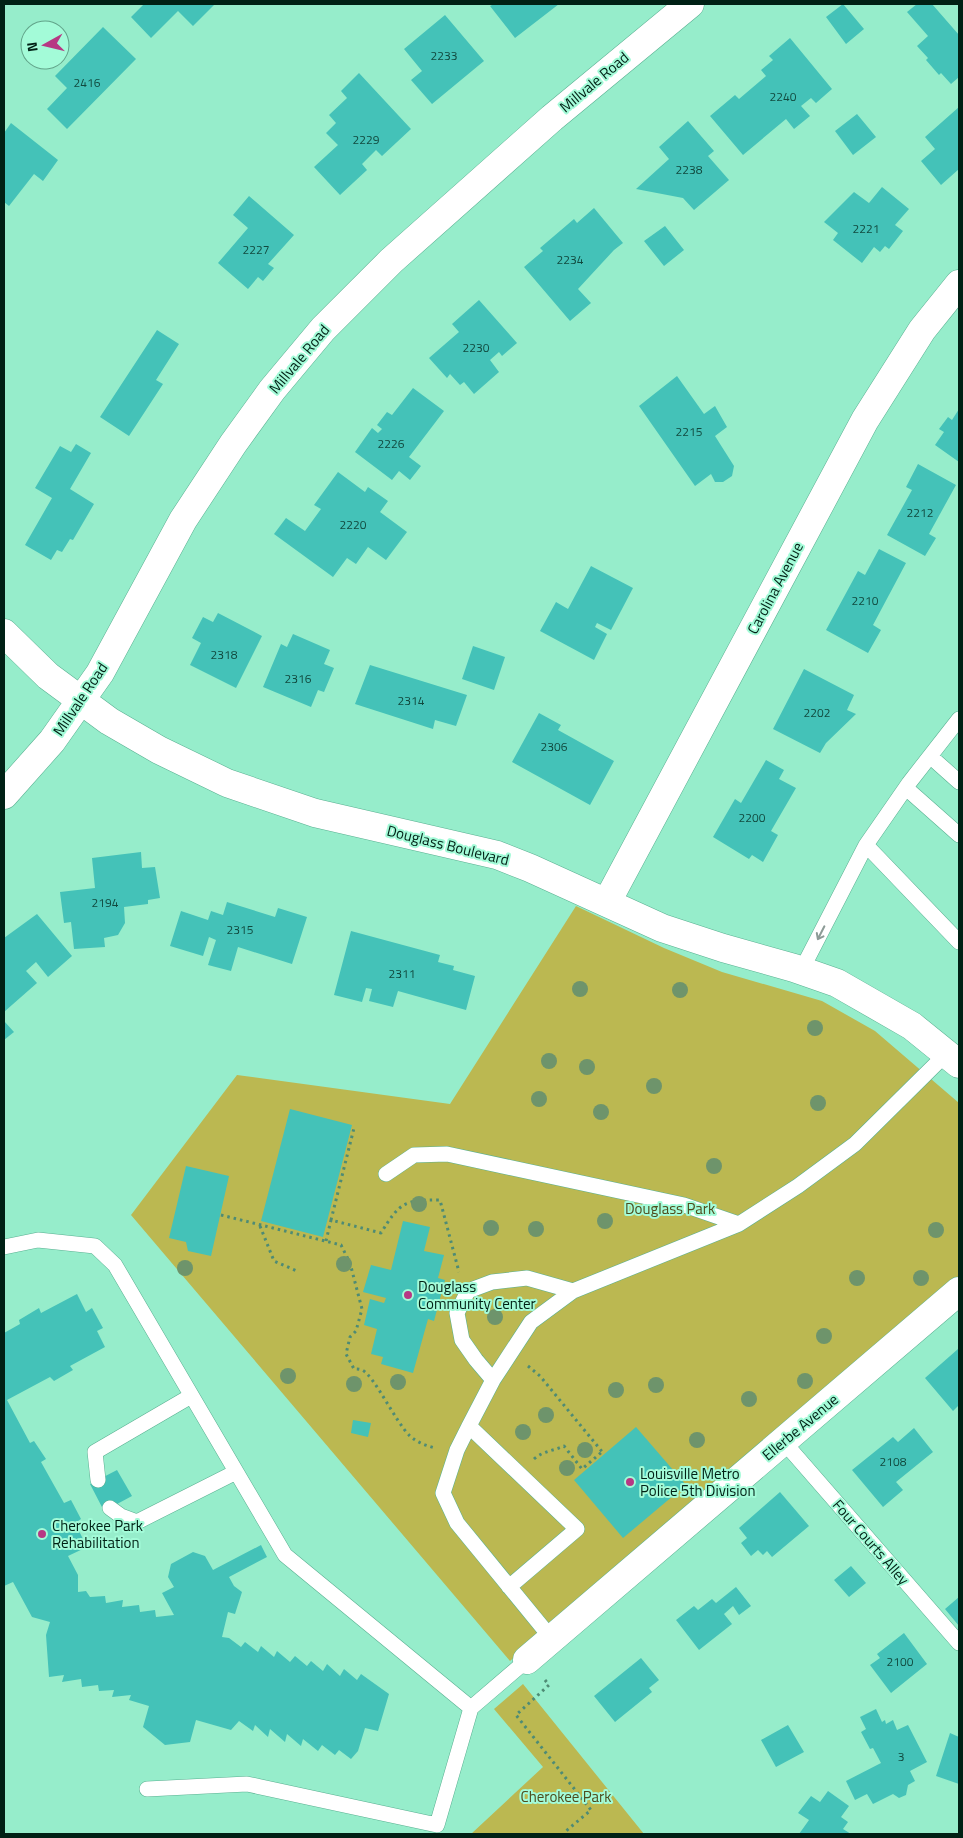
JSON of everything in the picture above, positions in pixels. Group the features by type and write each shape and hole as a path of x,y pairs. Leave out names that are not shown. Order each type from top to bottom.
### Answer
{"street":[{"name":"Millvale Road","path":"4,795 52,741 100,673 183,520 255,414 324,329 391,261 545,124 690,4"},
{"name":"Carolina Avenue","path":"607,902 865,420 922,330 959,284"},
{"name":"Douglass Boulevard","path":"4,632 48,676 109,721 159,750 227,783 315,813 497,855 607,902 662,928 837,983 912,1026 953,1059"},
{"name":"Ellerbe Avenue","path":"527,1660 959,1291"}],"lane":[{"path":"801,971 866,845 906,788 959,719"},
{"path":"930,757 959,782"},
{"path":"906,788 959,835"},
{"path":"866,845 959,942"},
{"path":"552,1639 457,1523 444,1493 455,1456 469,1426 493,1380 531,1322 573,1291 739,1224 798,1186 855,1144 953,1059"},
{"path":"386,1174 414,1155 446,1154 684,1205 739,1224"},
{"path":"4,1247 38,1240 95,1246 115,1266 284,1555 471,1708"},
{"path":"493,1380 462,1340 457,1313 468,1291 492,1282 527,1278 573,1291"},
{"path":"98,1480 95,1452 192,1396"},
{"path":"469,1426 577,1529 509,1587"},
{"name":"Four Courts Alley","path":"783,1441 959,1643"},
{"path":"110,1508 121,1516 137,1522 236,1472"},
{"path":"147,1789 247,1784 437,1825 471,1708 527,1660"}],"path":[{"path":"326,1242 354,1128"},
{"path":"332,1220 381,1233 394,1213 406,1204 415,1200 440,1200 461,1279"},
{"path":"221,1215 341,1245 350,1263 362,1309 356,1330 350,1337 346,1354 354,1369 362,1370 372,1380 397,1420 409,1435 419,1443 455,1456"},
{"path":"260,1225 274,1261 297,1271"},
{"path":"512,1352 540,1376 604,1452 582,1469 564,1446 554,1451 541,1452"},
{"path":"527,1660 549,1684 516,1715 592,1810 566,1831 565,1834"}],"green space":[{"name":"Douglass Park","path":"576,906 664,948 722,972 822,1001 875,1031 959,1103 959,1279 510,1661 131,1215 237,1075 450,1104"},
{"name":"Cherokee Park","path":"523,1684 644,1834 471,1834 543,1767 494,1709"}],"building":[{"path":"144,4 215,4 193,26 178,11 151,38 131,17"},
{"path":"494,4 559,4 515,38 490,6"},
{"path":"843,4 864,29 846,44 826,17"},
{"path":"917,4 932,4 959,35 959,77 951,84 941,73 939,75 926,60 928,58 917,46 928,36 907,12"},
{"path":"445,15 484,61 432,104 411,80 422,71 404,49"},
{"path":"103,27 136,59 67,129 47,109 67,88 55,76 61,70 70,70 70,61"},
{"path":"790,38 832,89 816,103 811,98 801,106 810,116 794,129 786,119 743,155 710,116 735,95 739,99 766,76 761,70 773,60 769,56"},
{"path":"359,73 411,129 382,156 376,150 362,164 367,170 340,195 314,167 338,145 326,133 336,123 329,115 347,98 341,91"},
{"path":"959,107 959,169 941,185 921,161 935,149 925,137"},
{"path":"857,114 876,137 853,155 835,131"},
{"path":"688,121 714,151 708,156 729,180 694,210 683,198 636,189 669,159 659,147"},
{"path":"11,123 58,160 43,181 34,174 9,206 4,202 4,133"},
{"path":"882,187 909,209 895,225 903,231 889,249 885,246 880,252 874,247 862,263 833,240 838,233 824,222 854,192 869,203"},
{"path":"249,196 294,235 268,264 274,268 263,281 258,277 248,289 218,263 248,228 233,215"},
{"path":"594,208 623,243 614,250 578,289 591,303 570,321 524,267 543,251 540,248 574,219 577,223"},
{"path":"665,226 684,250 664,266 644,241"},
{"path":"479,300 517,343 502,356 499,352 490,360 499,372 474,394 464,382 460,385 450,374 447,378 429,358 459,332 452,324"},
{"path":"157,330 179,344 156,380 163,384 129,436 100,417"},
{"path":"677,376 704,414 715,406 727,427 715,436 734,466 732,476 723,482 715,482 711,474 695,486 639,406"},
{"path":"413,388 444,411 409,457 421,466 410,480 399,471 392,480 355,452 372,428 378,433 382,429 377,425 387,412 392,415"},
{"path":"959,409 959,462 935,445 944,432 939,429 948,417 952,420"},
{"path":"76,444 91,453 70,489 94,504 73,540 70,539 62,552 57,550 51,560 25,545 52,498 35,488 60,446 71,452"},
{"path":"918,464 956,485 929,534 936,538 925,556 887,535 912,490 906,487"},
{"path":"338,472 365,492 368,487 388,501 380,512 407,532 386,560 368,547 356,564 347,558 333,577 274,534 286,518 305,531 321,509 314,505"},
{"path":"879,549 906,563 873,625 881,630 868,653 826,630 858,571 865,575"},
{"path":"591,566 633,588 611,630 597,623 595,627 607,634 594,660 540,631 556,602 568,609"},
{"path":"218,613 262,636 236,688 190,665 201,643 192,638 203,617 213,622"},
{"path":"293,634 330,650 324,664 334,668 324,692 318,690 311,707 263,687 281,644 287,647"},
{"path":"473,646 505,657 494,690 462,679"},
{"path":"370,665 467,695 456,726 435,720 433,729 355,704"},
{"path":"804,669 854,695 847,710 856,714 826,743 820,753 773,729"},
{"path":"539,713 561,725 558,730 614,761 590,805 512,762"},
{"path":"766,760 784,770 779,779 796,788 771,831 778,835 763,862 752,855 749,859 713,837 735,799 741,803"},
{"path":"141,852 142,868 155,867 160,898 148,900 148,904 124,907 125,923 118,935 104,938 105,947 74,949 71,922 64,923 60,892 95,888 92,858"},
{"path":"227,902 275,917 278,908 307,917 292,964 238,947 231,971 208,965 216,940 209,937 203,956 170,946 181,911 208,920 211,911 223,915"},
{"path":"37,914 72,956 48,977 36,962 26,971 37,983 4,1012 4,938"},
{"path":"351,931 440,955 438,962 454,966 453,970 475,976 466,1010 398,991 393,1007 369,1001 372,989 366,988 362,1002 334,995"},
{"path":"4,1021 14,1032 4,1040"},
{"path":"290,1109 352,1125 323,1237 261,1221"},
{"path":"186,1166 229,1176 211,1256 188,1251 186,1242 169,1238"},
{"name":"Douglass Community Center","path":"403,1221 430,1227 424,1251 444,1255 438,1278 445,1280 434,1321 428,1319 413,1373 381,1364 383,1357 371,1354 377,1329 364,1325 370,1299 384,1303 386,1298 363,1292 371,1265 391,1270"},
{"name":"Cherokee Park Rehabilitation","path":"77,1294 86,1312 92,1308 103,1328 97,1331 105,1347 70,1366 73,1370 54,1381 50,1377 7,1400 30,1443 34,1441 46,1459 41,1462 64,1503 71,1500 81,1519 75,1523 87,1547 68,1556 78,1575 78,1592 86,1591 90,1597 105,1596 106,1603 123,1600 122,1607 139,1605 140,1612 155,1610 156,1617 174,1615 162,1593 174,1587 168,1577 171,1564 193,1552 205,1556 213,1570 261,1545 267,1557 229,1577 234,1586 242,1592 235,1614 228,1612 222,1637 229,1638 241,1647 245,1642 258,1652 261,1646 274,1657 277,1651 290,1662 295,1656 307,1666 311,1661 323,1671 327,1664 340,1676 344,1669 357,1680 361,1674 389,1694 378,1731 365,1728 358,1751 351,1759 339,1750 335,1755 322,1745 318,1751 303,1739 301,1746 287,1734 285,1742 270,1729 268,1737 255,1725 253,1731 239,1721 231,1730 196,1720 190,1742 165,1745 143,1727 149,1706 129,1700 131,1695 112,1697 114,1690 99,1691 98,1685 82,1687 81,1679 62,1682 64,1675 49,1677 46,1635 50,1622 32,1617 13,1582 4,1586 4,1333 20,1324 19,1320 39,1308 41,1313"},
{"path":"958,1349 959,1405 953,1411 925,1378"},
{"path":"353,1420 371,1423 368,1437 351,1433"},
{"name":"Louisville Metro Police 5th Division","path":"636,1427 686,1485 623,1538 574,1480"},
{"path":"914,1428 933,1452 896,1482 903,1490 883,1507 852,1470 893,1437 898,1442"},
{"path":"117,1470 132,1496 104,1511 90,1484"},
{"path":"780,1492 809,1526 772,1557 767,1551 763,1555 758,1550 751,1556 741,1543 747,1538 739,1528"},
{"path":"851,1566 866,1583 849,1597 834,1580"},
{"path":"736,1587 751,1606 739,1615 733,1606 724,1614 732,1624 699,1650 676,1620 694,1606 698,1610 712,1599 716,1603"},
{"path":"959,1597 959,1626 945,1609"},
{"path":"904,1633 927,1664 891,1693 870,1665 880,1658 877,1654"},
{"path":"641,1658 659,1680 649,1688 652,1692 615,1722 594,1696"},
{"path":"876,1709 882,1722 885,1720 886,1724 893,1720 897,1730 908,1725 927,1762 910,1771 915,1781 908,1785 906,1795 899,1798 893,1794 873,1804 867,1794 855,1800 846,1781 881,1763 873,1748 870,1749 861,1732 866,1729 860,1717"},
{"path":"788,1725 804,1752 776,1767 761,1740"},
{"path":"950,1733 959,1737 959,1784 936,1776"},
{"path":"828,1791 849,1806 841,1817 848,1822 843,1829 851,1834 799,1834 809,1820 798,1813 811,1796 820,1802"}],"place":[{"name":"Douglass Community Center","path":"408,1295"},
{"name":"Louisville Metro Police 5th Division","path":"630,1482"},
{"name":"Cherokee Park Rehabilitation","path":"42,1534"}]}
